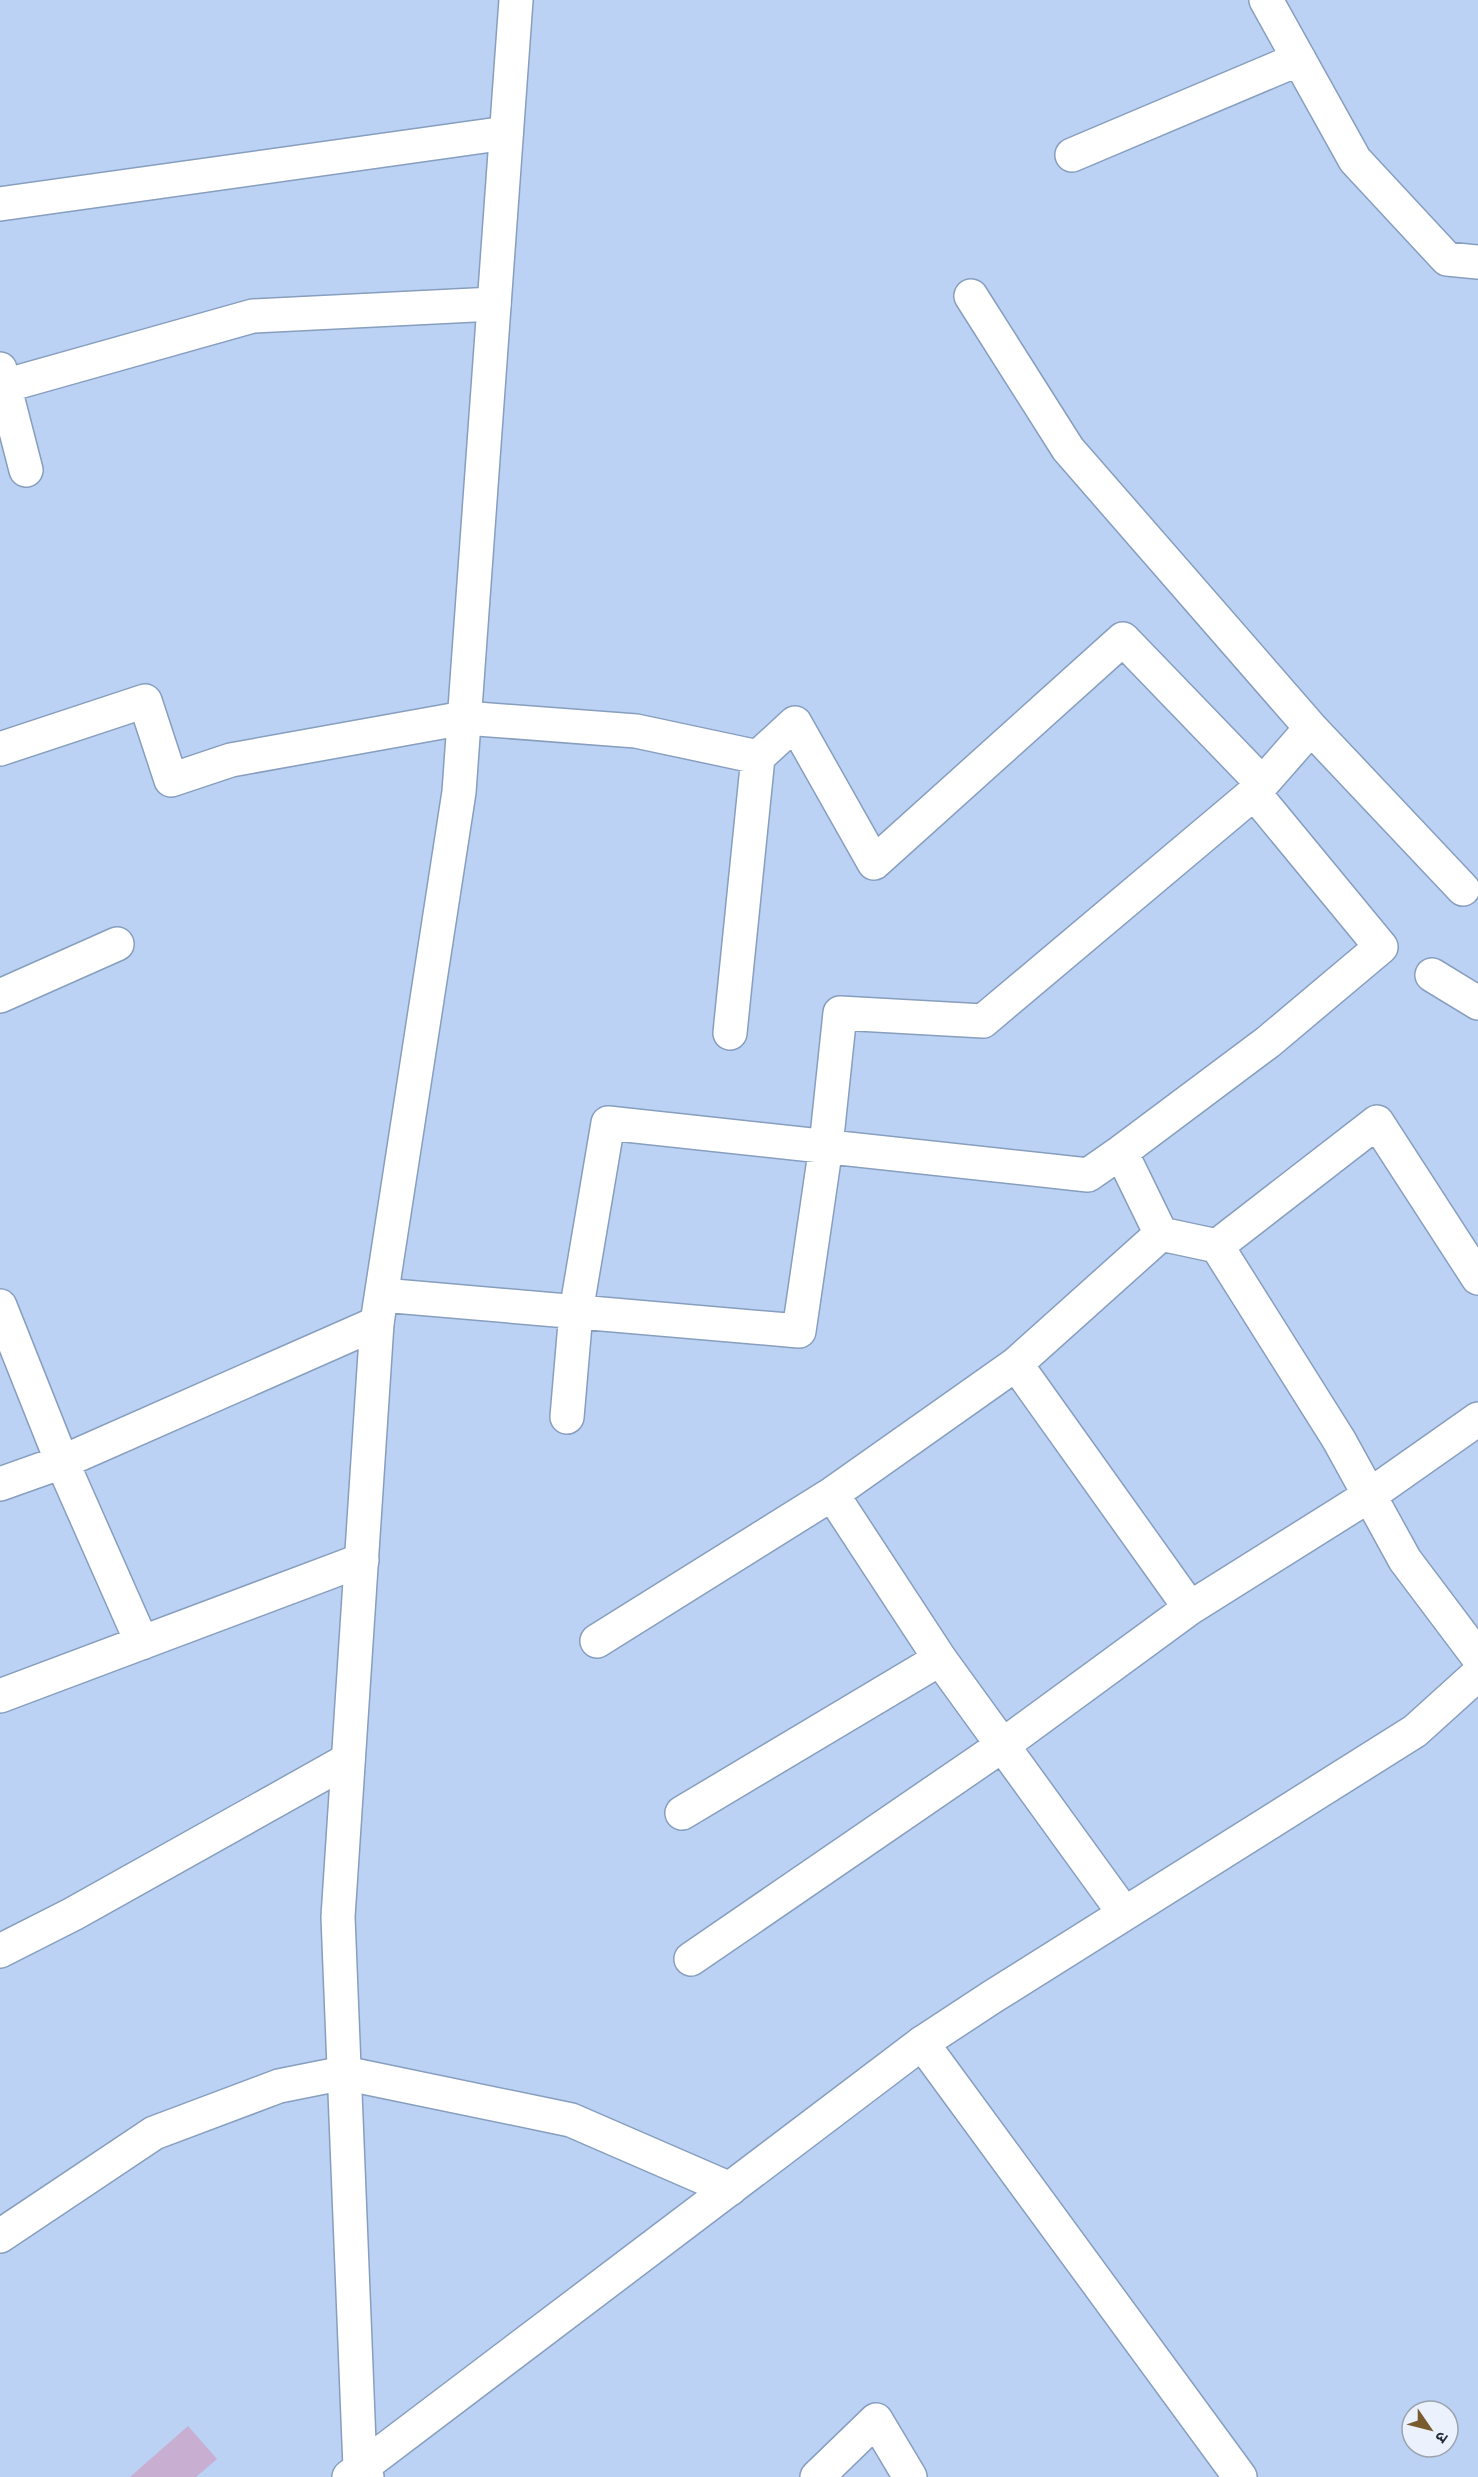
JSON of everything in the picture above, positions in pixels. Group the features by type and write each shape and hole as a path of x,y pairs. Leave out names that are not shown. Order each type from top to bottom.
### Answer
{"street":[{"path":"359,2474 338,1917 379,1309 459,792 516,0"},
{"path":"1266,0 1355,160 1447,259 1478,262"},
{"path":"1072,155 1299,59"},
{"path":"0,204 506,134"},
{"path":"971,296 1068,449 1311,728 1463,889"},
{"path":"26,470 2,377 253,316 494,304"},
{"path":"567,1417 576,1312 608,1123 1088,1175 1268,1042 1381,947 1258,788 1123,639 874,863 795,723 758,757 730,1033"},
{"path":"0,749 145,701 171,780 231,760 464,718 636,731 758,757"},
{"path":"0,1484 62,1462 379,1309 576,1312 799,1330 826,1146 840,1013 983,1021 1258,788 1311,728"},
{"path":"0,996 117,944"},
{"path":"1432,975 1478,1003"},
{"path":"1217,1246 1377,1122 1478,1278"},
{"path":"1121,1152 1161,1234"},
{"path":"1161,1234 1217,1246 1339,1440 1405,1560 1478,1657"},
{"path":"597,1641 832,1494 1016,1364 1161,1234"},
{"path":"0,1306 62,1462 142,1643"},
{"path":"1016,1364 1190,1608"},
{"path":"691,1959 1003,1745 1190,1608 1370,1495 1478,1419"},
{"path":"832,1494 939,1659 1124,1913"},
{"path":"0,1696 362,1560"},
{"path":"682,1813 939,1659"},
{"path":"359,2474 922,2043 1124,1913 1415,1731 1478,1674"},
{"path":"0,1951 73,1914 348,1760"},
{"path":"922,2043 1240,2477"},
{"path":"0,2236 153,2133 279,2086 344,2073 571,2120 730,2189"},
{"path":"817,2477 876,2420 910,2477"}],"building":[{"path":"188,2426 217,2459 196,2477 130,2477"}]}
